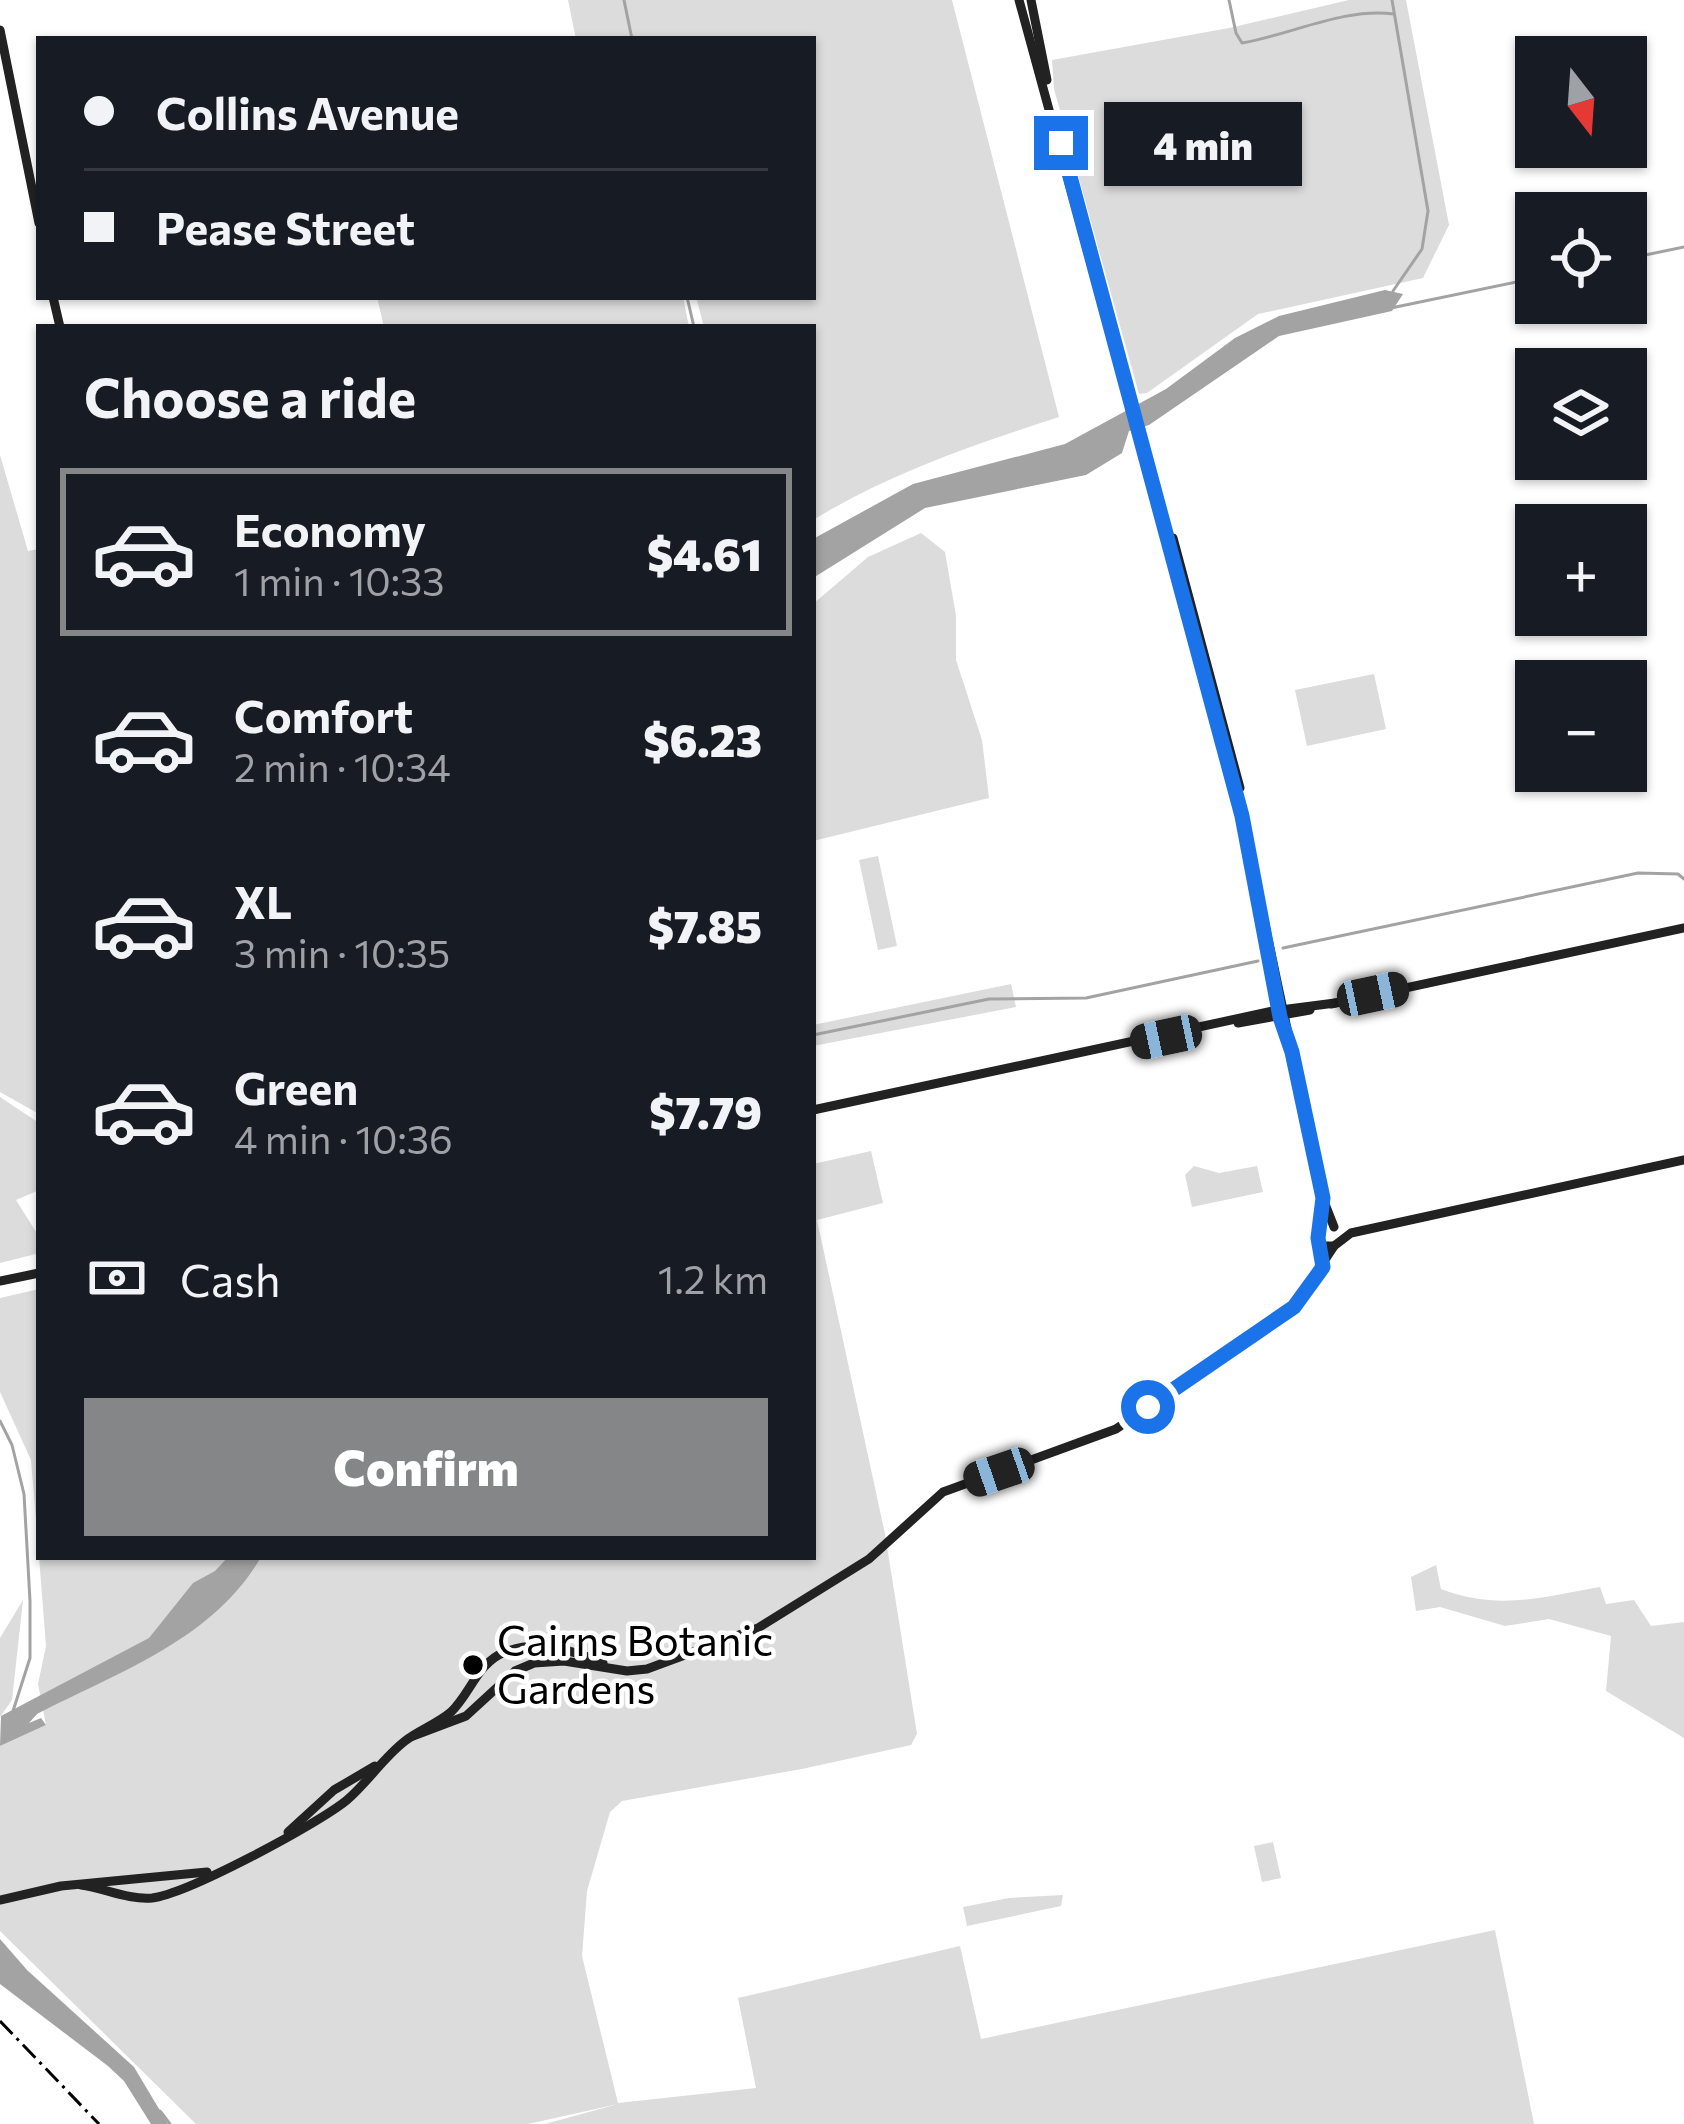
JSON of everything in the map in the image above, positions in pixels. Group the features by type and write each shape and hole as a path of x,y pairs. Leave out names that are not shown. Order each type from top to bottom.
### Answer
{"street":[{"path":"80,1885 136,1898 180,1890 278,1841 334,1790 450,1713 497,1656 530,1646 621,1670 663,1666 758,1628 869,1559 943,1492 1116,1429 1294,1307 1336,1244 1282,1013 1230,740 1180,560 1141,442 1019,0"},
{"path":"1031,0 1050,103"},
{"path":"0,30 36,209"},
{"path":"816,1109 1684,928"},
{"path":"1323,1267 1318,1238 1331,1228 1366,1228 1684,1160"},
{"path":"1321,1244 1336,1244 1366,1228"},
{"path":"0,1281 36,1274"},
{"path":"413,1736 466,1716 515,1671 564,1655"},
{"path":"0,1900 45,1888 224,1868"},
{"path":"176,1875 182,1883 180,1890"},
{"path":"136,1898 132,1887 137,1876"}],"shaded area":[{"path":"568,0 952,0 1059,417 902,474 816,518 816,324 703,324 697,300 816,300 816,36 575,36"},
{"path":"1349,0 1406,0 1449,225 1423,278 1258,314 1147,393 1139,394 1054,89 1052,60 1229,28"},
{"path":"1385,290 1403,294 1392,311 1279,336 1149,425 1129,431 1122,453 1086,475 925,508 816,576 816,537 913,484 1065,444 1166,389 1235,338 1279,316"},
{"path":"378,300 684,300 688,324 383,324"},
{"path":"0,455 28,551 36,550 36,1112 0,1092"},
{"path":"921,533 945,552 956,616 956,660 982,740 989,798 816,840 816,601 868,557"},
{"path":"1374,674 1386,729 1307,746 1295,690"},
{"path":"878,856 897,946 878,950 859,860"},
{"path":"1011,984 1016,1007 816,1045 816,1024"},
{"path":"0,1097 36,1121 36,1191 16,1200 36,1232 36,1254 0,1263"},
{"name":"Cairns Botanic Gardens","path":"871,1151 883,1203 817,1220 885,1534 917,1734 911,1745 622,1801 610,1812 587,1891 582,1956 618,2103 756,2088 738,1998 960,1946 981,2039 1495,1930 1534,2124 545,2124 618,2104 528,2124 196,2124 0,1931 0,1746 46,1725 38,1684 46,1646 39,1560 816,1560 816,1163"},
{"path":"1194,1166 1219,1173 1257,1166 1263,1192 1192,1207 1185,1175"},
{"path":"36,1290 36,1519 31,1460 0,1392 0,1298"},
{"path":"225,1560 259,1560 241,1586 190,1632 131,1668 37,1714 29,1723 41,1718 46,1725 0,1746 1,1716 149,1638 193,1583"},
{"path":"1436,1565 1441,1589 1462,1596 1520,1600 1600,1587 1606,1604 1634,1600 1651,1626 1684,1622 1684,1738 1606,1691 1611,1636 1549,1619 1505,1626 1440,1607 1416,1611 1411,1577"},
{"path":"23,1600 12,1700 0,1717 0,1638"},
{"path":"1273,1842 1281,1878 1262,1882 1254,1846"},
{"path":"1063,1895 1061,1906 967,1926 963,1907"},
{"path":"0,1939 27,1970 134,2067 168,2124 151,2124 124,2081 108,2066 0,1984"}],"waterway":[{"path":"624,0 631,36"},
{"path":"1229,0 1242,43 1356,14 1394,14"},
{"path":"1392,0 1428,211 1422,249 1393,291"},
{"path":"1647,255 1684,247"},
{"path":"1391,308 1515,282"},
{"path":"688,300 693,324"},
{"path":"1283,948 1638,873 1678,874 1684,879"},
{"path":"816,1034 989,999 1086,998 1258,961"},
{"path":"0,1421 12,1445 24,1494 30,1601 30,1658 13,1711"},
{"path":"160,2111 170,2124"}],"railway":[{"path":"0,2021 99,2124"}],"place":[{"name":"Cairns Botanic Gardens","path":"473,1665"}],"route":[{"path":"1061,143 1242,816 1280,1017 1323,1198 1318,1238 1323,1267 1302,1299 1148,1407"}]}
